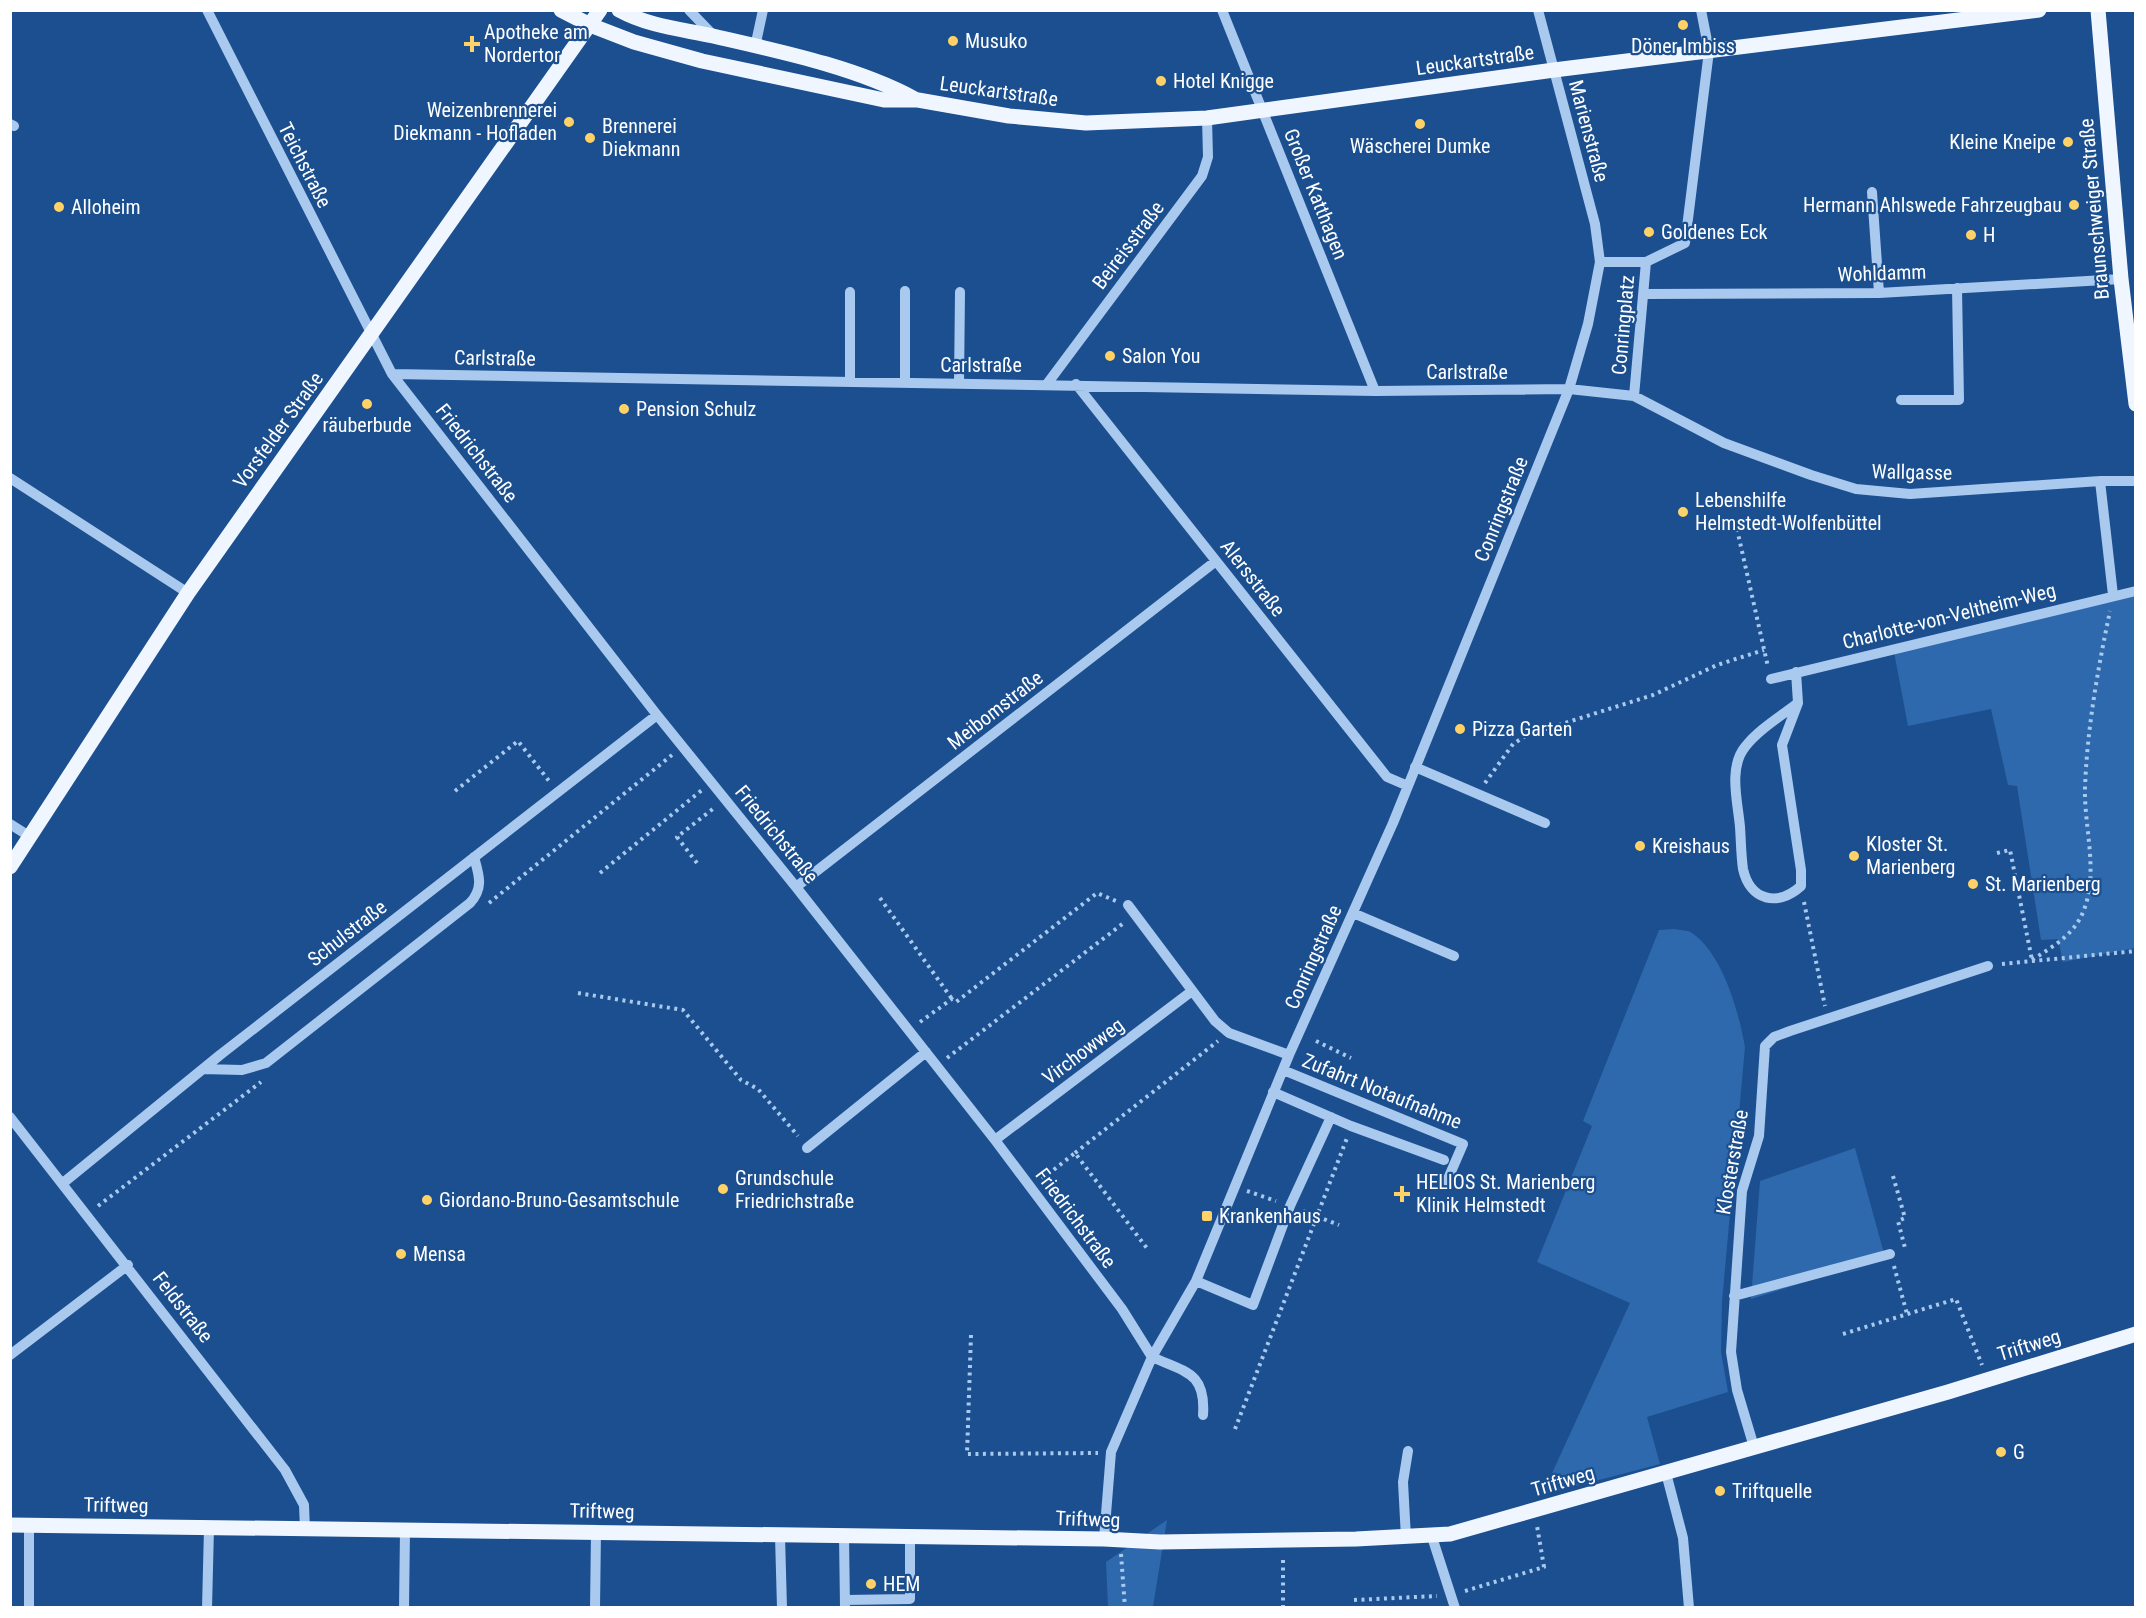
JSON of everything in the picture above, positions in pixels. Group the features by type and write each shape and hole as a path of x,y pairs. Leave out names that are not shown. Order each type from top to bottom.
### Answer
{"main road":[{"name":"Leuckartstraße","path":"561,10 590,26 634,42 702,61 884,100 918,100 1009,116 1086,123 1207,118 1554,70 2038,10"},
{"name":"Vorsfelder Straße","path":"10,867 188,593 372,336 600,10"},
{"name":"Leuckartstraße","path":"619,10 649,23 755,47 888,84 918,100"},
{"name":"Braunschweiger Straße","path":"2098,10 2121,279 2136,404"},
{"name":"Triftweg","path":"10,1525 405,1531 499,1530 1121,1541 1432,1537 1535,1511 2136,1334"}],"street":[{"name":"Teichstraße","path":"207,10 372,336"},
{"path":"689,10 714,37"},
{"path":"755,47 763,10"},
{"name":"Großer Katthagen","path":"1222,10 1375,391"},
{"name":"Marienstraße","path":"1538,10 1595,224 1600,262"},
{"path":"1646,262 1685,243 1709,51 1701,10"},
{"name":"Beireisstraße","path":"1047,384 1202,176 1209,157 1207,118"},
{"path":"1872,192 1879,292"},
{"name":"Conringplatz","path":"1600,262 1646,262 1634,396 1569,389 1588,324 1600,262"},
{"name":"Wohldamm","path":"1644,294 1879,292 2121,279"},
{"path":"1901,400 1959,400 1957,288"},
{"path":"905,291 905,383"},
{"path":"849,292 850,381"},
{"path":"959,384 960,292"},
{"name":"Friedrichstraße","path":"372,336 392,374 657,715 995,1140 1122,1309 1152,1357"},
{"name":"Carlstraße","path":"392,374 1076,384 1375,391 1569,389"},
{"name":"Alersstraße","path":"1076,384 1387,777 1408,786"},
{"name":"Conringstraße","path":"1104,1539 1111,1452 1152,1357 1196,1281 1273,1092 1408,786 1569,389"},
{"name":"Wallgasse","path":"1634,396 1724,443 1856,489 1910,494 2100,481 2136,482"},
{"path":"10,478 188,593"},
{"path":"2100,481 2113,595"},
{"name":"Meibomstraße","path":"796,887 1216,561"},
{"name":"Charlotte-von-Veltheim-Weg","path":"1771,679 2136,591"},
{"path":"1796,672 1798,703 1782,745 1801,886 1789,896 1774,900 1762,896 1751,886 1743,870 1735,776 1745,747 1798,703"},
{"name":"Schulstraße","path":"63,1183 556,791 657,715"},
{"path":"1415,767 1545,823"},
{"path":"10,824 29,836"},
{"path":"204,1069 242,1070 266,1063 470,903 478,895 480,881 474,857"},
{"path":"1131,910 1215,1021 1229,1033 1289,1055"},
{"path":"1353,913 1454,956"},
{"name":"Klosterstraße","path":"1754,1447 1737,1390 1731,1353 1742,1191 1759,1136 1765,1046 1774,1037 1988,966"},
{"name":"Virchowweg","path":"995,1140 1192,991"},
{"path":"807,1148 926,1052"},
{"name":"Zufahrt Notaufnahme","path":"1284,1070 1463,1144 1447,1181"},
{"path":"1273,1092 1352,1126 1444,1160"},
{"name":"Feldstraße","path":"10,1117 128,1265 285,1470 304,1505 305,1529"},
{"path":"1196,1281 1253,1305 1290,1206 1331,1117"},
{"path":"1734,1296 1890,1254"},
{"path":"10,1355 128,1265"},
{"path":"1152,1357 1196,1378 1205,1396 1203,1415"},
{"path":"1406,1538 1403,1482 1408,1451"},
{"path":"1666,1473 1683,1538 1689,1608"},
{"path":"29,1525 29,1608"},
{"path":"207,1608 209,1528"},
{"path":"404,1608 405,1531"},
{"path":"595,1608 596,1532"},
{"path":"780,1536 782,1608"},
{"path":"844,1536 845,1604 910,1599 910,1537"},
{"path":"1432,1537 1455,1608"}],"path":[{"path":"1737,529 1765,658"},
{"path":"2032,960 2066,939 2078,923 2086,905 2090,882 2085,789 2087,762 2099,665 2113,595"},
{"path":"1478,794 1513,744 1527,735 1653,695 1717,665 1764,650"},
{"path":"455,791 518,741 556,791"},
{"path":"600,873 712,782"},
{"path":"697,863 677,837 725,799"},
{"path":"1997,853 2010,850 2032,960"},
{"path":"1801,886 1828,1019"},
{"path":"880,898 956,1002 1097,893 1131,910 937,1066"},
{"path":"1988,966 2136,951"},
{"path":"578,993 683,1010 741,1080 758,1089 807,1148"},
{"path":"909,1030 952,999"},
{"path":"1031,1188 1229,1033"},
{"path":"1316,1041 1351,1058"},
{"path":"1236,1429 1352,1126"},
{"path":"1075,1154 1149,1251"},
{"path":"1843,1334 1956,1299 1988,1379"},
{"path":"972,1335 967,1454 1111,1452"},
{"path":"1354,1600 1451,1595 1544,1567 1535,1511"},
{"path":"1283,1540 1283,1608"},
{"path":"1121,1541 1125,1608"}],"shaded area":[{"path":"2135,596 2135,948 2063,962 2058,939 2041,940 2017,786 2008,785 1991,709 1908,726 1894,652"},
{"path":"1674,929 1692,933 1713,955 1734,1002 1745,1047 1722,1302 1721,1352 1728,1392 1647,1417 1660,1464 1542,1495 1630,1303 1537,1262 1592,1126 1583,1121 1659,930"},
{"path":"1855,1148 1885,1257 1751,1299 1760,1181"},
{"path":"1167,1520 1153,1607 1108,1607 1106,1562"}],"place":[{"name":"Döner Imbiss","path":"1683,25"},
{"name":"Musuko","path":"953,41"},
{"name":"Apotheke am Nordertor","path":"472,44"},
{"name":"Hotel Knigge","path":"1161,81"},
{"name":"Weizenbrennerei Diekmann - Hofladen","path":"569,122"},
{"name":"Wäscherei Dumke","path":"1420,124"},
{"name":"Brennerei Diekmann","path":"590,138"},
{"name":"Kleine Kneipe","path":"2068,142"},
{"name":"Hermann Ahlswede Fahrzeugbau","path":"2074,205"},
{"name":"Alloheim","path":"59,207"},
{"name":"Goldenes Eck","path":"1649,232"},
{"name":"H","path":"1971,235"},
{"name":"Salon You","path":"1110,356"},
{"name":"räuberbude","path":"367,404"},
{"name":"Pension Schulz","path":"624,409"},
{"name":"Lebenshilfe Helmstedt-Wolfenbüttel","path":"1683,512"},
{"name":"Pizza Garten","path":"1460,729"},
{"name":"Kreishaus","path":"1640,846"},
{"name":"Kloster St. Marienberg","path":"1854,856"},
{"name":"St. Marienberg","path":"1973,884"},
{"name":"Grundschule Friedrichstraße","path":"723,1189"},
{"name":"HELIOS St. Marienberg Klinik Helmstedt","path":"1402,1194"},
{"name":"Giordano-Bruno-Gesamtschule","path":"427,1200"},
{"name":"Krankenhaus","path":"1207,1216"},
{"name":"Mensa","path":"401,1254"},
{"name":"G","path":"2001,1452"},
{"name":"Triftquelle","path":"1720,1491"},
{"name":"HEM","path":"871,1584"}]}
